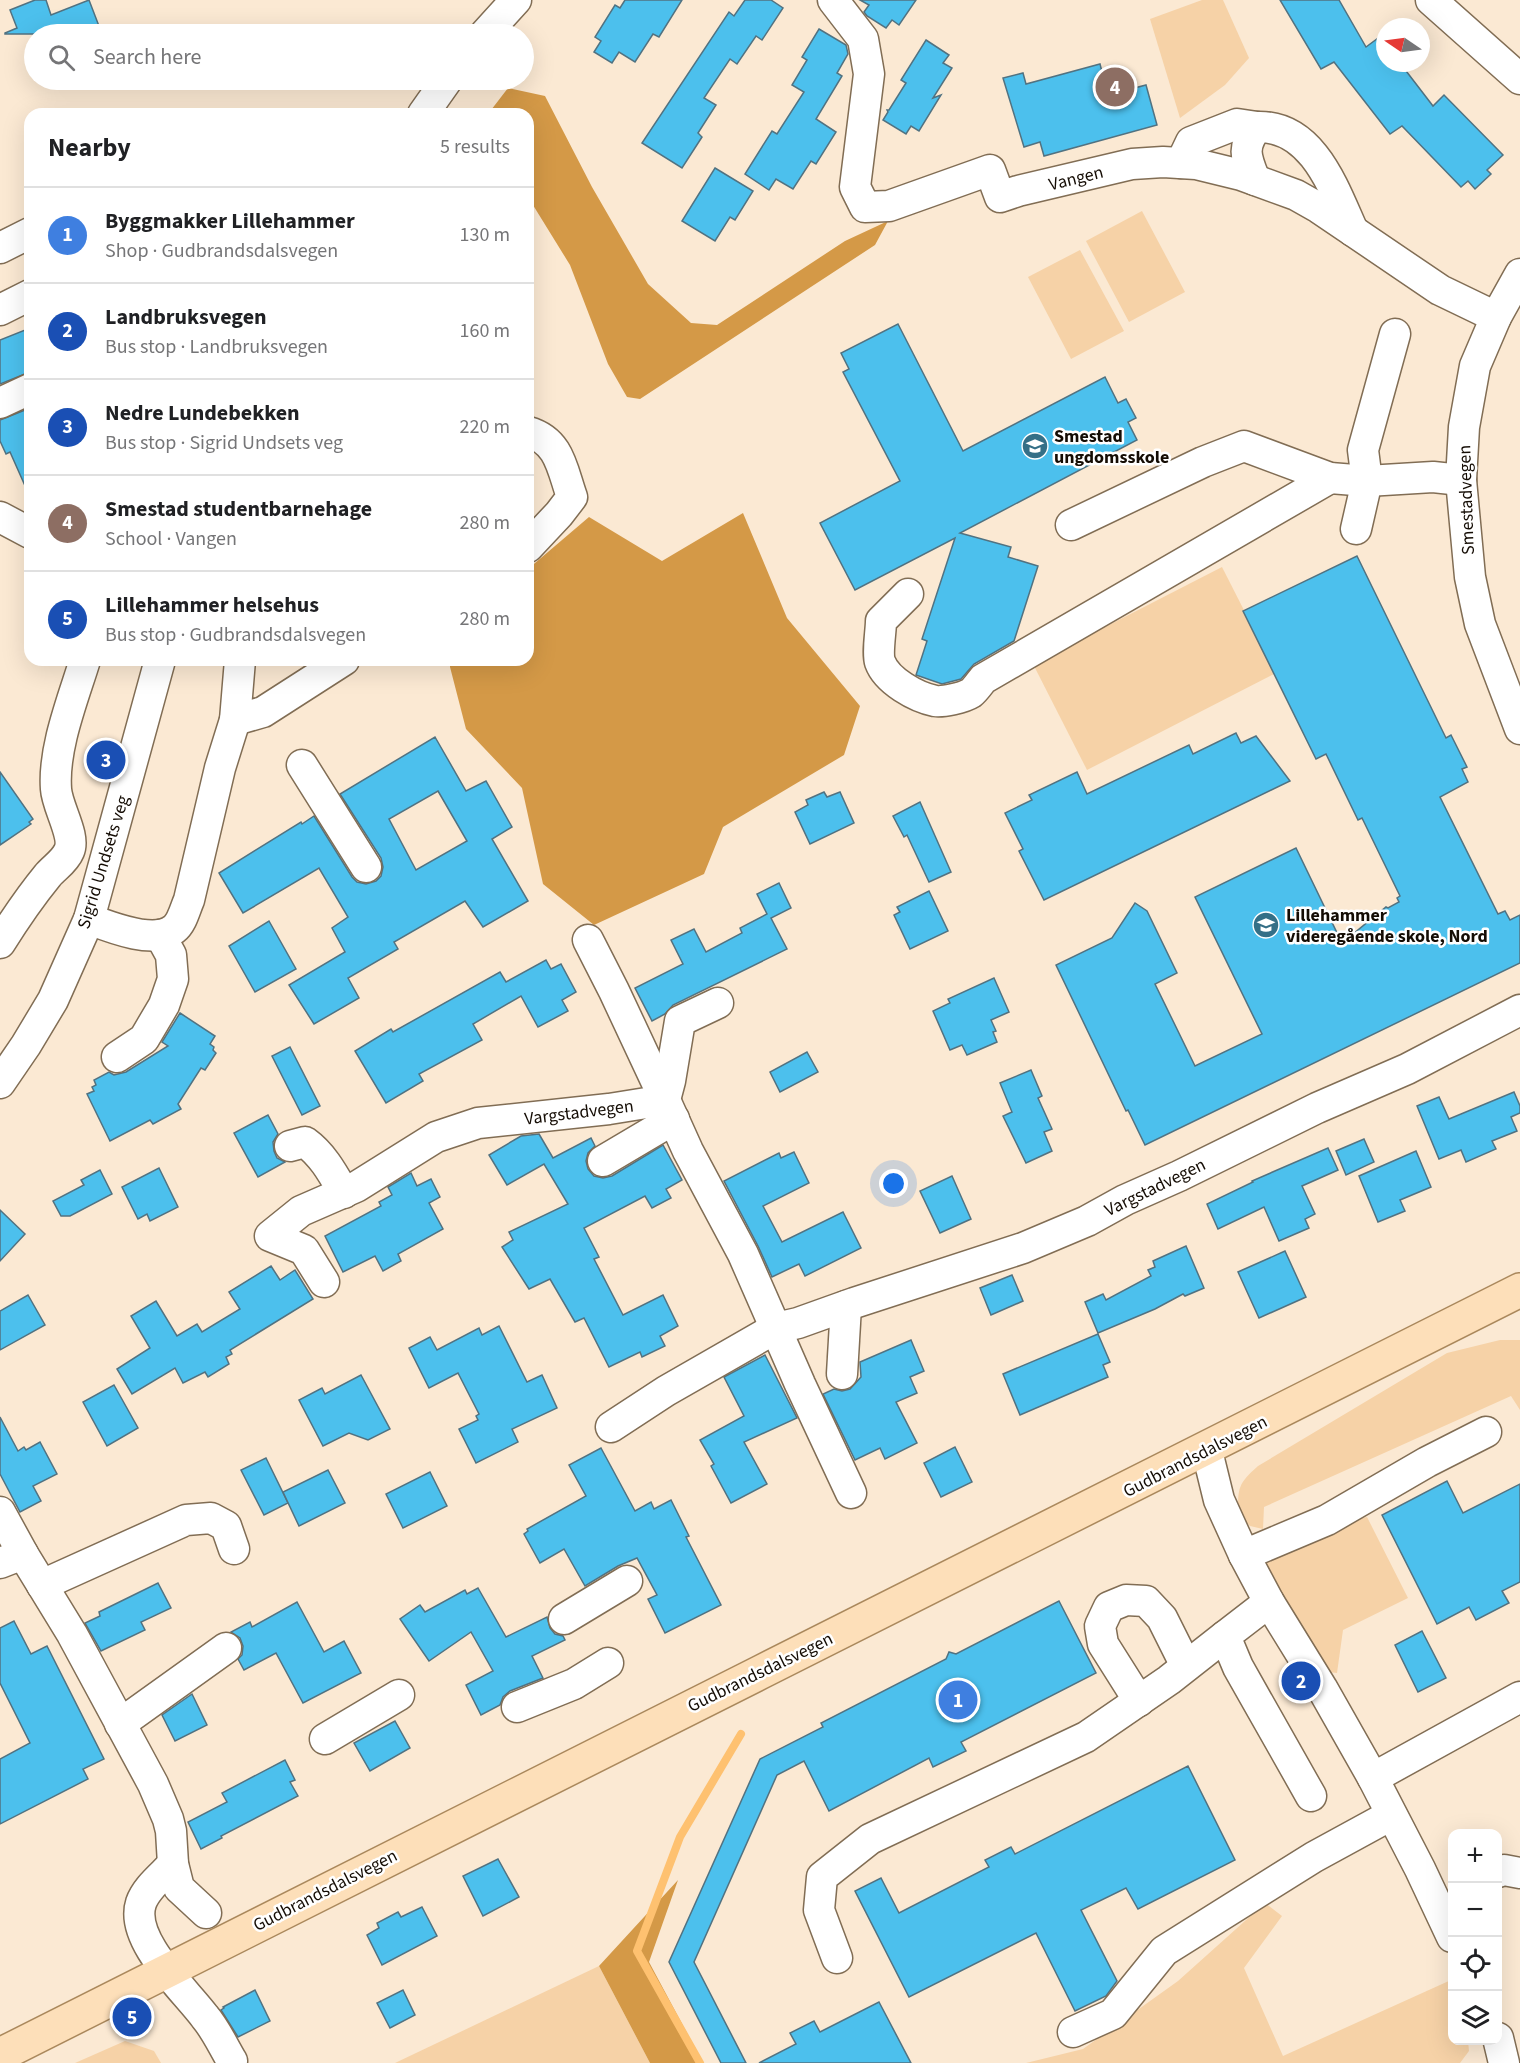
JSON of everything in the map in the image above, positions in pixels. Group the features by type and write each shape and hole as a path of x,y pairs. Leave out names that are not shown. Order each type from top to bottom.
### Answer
{"main road":[{"name":"Gudbrandsdalsvegen","path":"0,2055 656,1723 1207,1451 1520,1290"}],"street":[{"path":"494,24 516,0"},
{"name":"Vangen","path":"832,0 864,39 869,74 855,187 865,207 889,206 990,170 1000,197 1132,164 1163,162 1196,164 1241,175 1296,195 1440,290 1496,317"},
{"path":"1431,0 1520,79"},
{"path":"427,108 440,90"},
{"path":"1181,163 1191,142 1237,124 1286,131 1306,146 1328,175 1353,231"},
{"path":"1255,180 1246,156 1246,146 1257,127"},
{"path":"0,248 24,236"},
{"name":"Smestadvegen","path":"1520,274 1496,317 1475,366 1464,428 1461,480 1470,577 1480,624 1520,729"},
{"path":"0,310 24,298"},
{"path":"1356,529 1367,481 1363,450 1395,334"},
{"path":"0,403 24,392"},
{"path":"534,434 548,440 554,448 572,497 534,541"},
{"path":"1071,525 1203,462 1244,446 1330,478 1367,481 1433,477 1461,480"},
{"path":"908,594 881,621 879,661 890,678 908,690 938,701 963,696 972,693 983,680 1330,478"},
{"path":"0,517 24,530"},
{"path":"0,942 29,900 70,848 69,834 57,799 56,774 65,727 83,666"},
{"name":"Sigrid Undsets veg","path":"0,1083 53,1000 89,919 158,666"},
{"path":"89,919 140,935 160,935 175,929 183,916 189,900 219,768 235,720 240,666"},
{"path":"235,720 263,712 335,666"},
{"path":"302,765 366,867"},
{"path":"117,1057 144,1039 164,1005 173,979 171,955 160,935"},
{"path":"588,940 688,1151 743,1254 851,1493"},
{"path":"603,1161 669,1109 670,1081 680,1021 718,1003"},
{"name":"Vargstadvegen","path":"611,1427 776,1328 798,1323 1023,1248 1076,1225 1317,1108 1407,1069 1520,1010"},
{"name":"Vargstadvegen","path":"324,1282 304,1250 270,1236 301,1211 365,1182 435,1137 478,1123 609,1109 669,1109"},
{"path":"290,1146 305,1142 315,1149 327,1163 344,1192"},
{"path":"842,1374 846,1306"},
{"path":"1244,1555 1327,1520 1427,1462 1486,1432"},
{"path":"1207,1451 1219,1500 1244,1555 1269,1602 1322,1688 1373,1778 1420,1869 1441,1888 1448,1919"},
{"path":"0,1512 12,1558 42,1585 72,1634 153,1784 168,1819 173,1864 180,1888 206,1913"},
{"path":"42,1585 186,1520 211,1518 226,1526 234,1550"},
{"path":"564,1619 627,1581"},
{"path":"1139,1701 1103,1644 1100,1626 1109,1607 1126,1600 1146,1601 1162,1618 1186,1666"},
{"path":"837,1958 819,1910 822,1877 870,1839 1086,1737 1139,1701 1269,1602"},
{"path":"1226,1636 1238,1667 1311,1796"},
{"path":"120,1724 226,1648"},
{"path":"517,1707 574,1684 608,1663"},
{"path":"325,1739 399,1695"},
{"path":"1373,1778 1520,1697"},
{"path":"1073,2032 1113,2014 1164,1951 1314,1857 1391,1815"},
{"path":"173,1864 145,1893 140,1906 141,1926 147,1944 207,2019 232,2061"},
{"path":"1502,1871 1520,1874"},
{"path":"1499,2045 1504,2063"},
{"path":"1514,2063 1520,2060"}],"shaded area":[{"path":"1202,0 1223,0 1249,58 1225,85 1180,118 1150,19"},
{"path":"506,90 545,96 592,187 648,284 691,323 717,325 845,241 888,221 875,245 640,399 627,397 608,364 570,265 534,207 534,108 493,108"},
{"path":"1142,211 1185,292 1129,322 1086,241"},
{"path":"1080,250 1124,331 1071,359 1028,277"},
{"path":"743,513 787,618 860,706 844,755 723,827 704,874 594,925 543,884 522,788 466,729 450,666 534,666 534,564 589,517 662,561"},
{"path":"1222,567 1276,673 1087,770 1033,664"},
{"path":"1500,1340 1520,1340 1520,1410 1511,1396 1264,1507 1263,1529 1250,1526 1238,1514 1238,1498 1243,1482 1258,1466 1447,1353"},
{"path":"1367,1517 1408,1598 1343,1630 1337,1673 1320,1671 1266,1572 1267,1559 1348,1521"},
{"path":"678,1880 649,1962 703,2063 650,2063 599,1966"},
{"path":"1265,1903 1282,1916 1244,1968 1283,2056 1448,1981 1448,2045 1468,2045 1469,2051 1460,2063 1026,2063 1083,2049 1178,1981"},
{"path":"599,1966 650,2063 395,2063"},
{"path":"125,2041 154,2051 161,2063 75,2063"}],"building":[{"path":"35,0 46,0 51,15 89,0 98,24 24,24 24,34 5,34 17,28 10,10"},
{"path":"625,0 682,0 659,37 653,34 635,62 619,52 612,63 594,52 601,41 595,37 615,5 620,8"},
{"path":"745,0 771,0 783,8 762,40 756,36 737,64 730,59 704,98 716,105 698,133 702,137 682,168 642,143 729,12 734,16"},
{"path":"860,0 916,0 899,25 892,20 886,28 867,16 864,12 869,5"},
{"path":"1280,0 1339,0 1366,47 1376,40 1376,72 1407,72 1433,106 1444,95 1503,155 1487,170 1491,174 1475,189 1468,181 1461,187 1402,126 1390,134 1334,62 1321,69"},
{"path":"819,29 846,45 848,54 837,73 842,76 816,119 836,132 816,164 811,161 793,189 776,179 769,190 745,174 772,131 777,134 804,92 792,85 807,60 802,57"},
{"path":"926,40 949,55 943,63 952,68 933,98 941,95 919,131 911,126 906,134 883,120 887,110 906,83 901,80"},
{"path":"1100,64 1108,95 1146,85 1157,125 1044,156 1040,142 1024,147 1003,78 1023,73 1026,84"},
{"path":"715,168 753,191 735,220 730,217 715,241 682,221"},
{"path":"898,324 963,451 1105,377 1118,403 1126,399 1136,418 1128,422 1137,440 960,533 1011,547 1008,557 1038,566 1014,641 974,664 961,679 942,684 916,675 927,641 922,639 955,538 855,590 820,523 900,481 843,372 849,369 841,353"},
{"path":"24,330 24,374 0,384 0,340"},
{"path":"24,410 24,484 10,452 6,454 0,441 0,420"},
{"path":"1357,556 1446,738 1451,735 1467,767 1462,769 1468,782 1440,797 1498,914 1505,911 1510,920 1520,915 1520,963 1145,1145 1128,1110 1126,1111 1056,965 1112,938 1135,903 1147,911 1177,973 1155,984 1195,1066 1262,1034 1195,897 1296,848 1342,943 1386,907 1399,902 1397,898 1400,896 1362,818 1358,820 1326,754 1316,759 1243,611"},
{"path":"1236,733 1241,743 1256,736 1290,781 1044,900 1019,851 1023,849 1005,813 1032,800 1029,795 1077,772 1087,794 1189,745 1193,754"},
{"path":"435,737 466,791 486,781 512,827 492,839 528,901 483,927 465,901 394,942 398,949 348,978 359,998 314,1024 289,985 345,952 332,928 348,917 319,868 243,913 219,873 314,816 352,877 357,882 366,884 376,881 381,876 383,867 381,858 340,794","holes":["438,791 467,841 416,870 389,819"]},
{"path":"0,772 33,819 29,822 31,824 0,845"},
{"path":"824,792 827,797 840,792 854,823 810,844 795,812 808,805 806,800"},
{"path":"920,802 951,872 929,882 907,835 904,837 893,816"},
{"path":"779,883 791,908 771,918 787,949 673,1005 665,1014 652,1021 635,988 683,964 671,940 694,929 706,952 742,933 740,928 767,914 757,894"},
{"path":"929,891 948,931 910,949 894,915 900,912 897,907"},
{"path":"269,921 296,969 255,992 229,946"},
{"path":"546,960 551,969 561,964 576,992 562,1000 568,1011 538,1027 521,996 473,1024 482,1040 419,1074 423,1081 386,1103 355,1051 391,1029 393,1032 500,972 506,982"},
{"path":"994,978 1009,1012 991,1020 996,1031 993,1032 997,1042 967,1055 962,1045 950,1050 933,1011 950,1003 948,999"},
{"path":"180,1013 215,1036 210,1044 216,1053 205,1070 201,1068 178,1104 181,1109 153,1124 150,1120 110,1141 87,1094 94,1091 92,1087 96,1085 94,1080 109,1072 114,1075 126,1072 168,1046 162,1042"},
{"path":"290,1047 320,1106 302,1115 272,1056"},
{"path":"807,1052 818,1072 780,1092 770,1072"},
{"path":"1031,1070 1042,1096 1038,1098 1052,1129 1044,1132 1052,1151 1026,1163 1003,1116 1012,1112 1000,1083"},
{"path":"1514,1092 1520,1106 1520,1113 1511,1117 1517,1131 1492,1141 1496,1149 1466,1162 1461,1150 1439,1159 1417,1106 1439,1097 1449,1119"},
{"path":"268,1115 278,1134 273,1142 274,1151 277,1158 285,1162 258,1177 234,1133"},
{"path":"539,1134 553,1158 591,1138 595,1146 588,1153 586,1161 588,1169 594,1176 603,1178 612,1176 663,1145 682,1180 666,1189 671,1198 652,1208 645,1196 584,1228 599,1257 594,1259 623,1315 663,1295 678,1326 660,1336 665,1346 642,1357 640,1352 609,1367 584,1318 575,1322 550,1279 529,1289 502,1247 513,1240 509,1232 568,1204 544,1164 507,1185 489,1155 521,1136"},
{"path":"1364,1139 1374,1162 1346,1175 1336,1151"},
{"path":"1328,1148 1338,1170 1302,1186 1315,1214 1305,1219 1309,1228 1279,1241 1264,1207 1218,1229 1207,1204 1252,1181"},
{"path":"1416,1151 1431,1187 1400,1200 1405,1211 1378,1222 1359,1176"},
{"path":"794,1152 809,1183 763,1206 782,1242 843,1212 861,1248 805,1276 799,1264 772,1277 724,1181 779,1153 781,1158"},
{"path":"159,1168 178,1207 150,1221 147,1214 138,1219 122,1187"},
{"path":"100,1170 112,1194 70,1216 61,1216 53,1201 84,1185 81,1180"},
{"path":"411,1173 417,1186 431,1179 440,1197 429,1203 443,1229 398,1254 401,1261 383,1271 375,1256 343,1272 325,1236 381,1206 379,1202 392,1195 388,1187"},
{"path":"952,1176 971,1219 940,1233 920,1191"},
{"path":"0,1210 25,1234 0,1261"},
{"path":"1186,1246 1204,1288 1185,1296 1183,1294 1155,1309 1098,1333 1085,1302 1103,1294 1106,1300 1151,1276 1148,1270 1155,1267 1153,1261"},
{"path":"1285,1251 1306,1297 1259,1318 1238,1272"},
{"path":"271,1266 280,1280 295,1270 313,1299 230,1350 232,1354 226,1357 229,1364 208,1377 205,1372 183,1383 175,1368 132,1394 117,1369 150,1348 131,1316 156,1301 177,1336 197,1324 202,1332 240,1309 229,1292"},
{"path":"1012,1275 1023,1301 991,1315 980,1288"},
{"path":"28,1295 45,1325 0,1350 0,1311"},
{"path":"499,1326 527,1382 542,1375 557,1408 512,1429 518,1442 476,1463 459,1429 478,1420 476,1416 479,1414 458,1373 429,1388 409,1348 430,1337 437,1350 479,1328 482,1335"},
{"path":"1098,1334 1110,1362 1103,1365 1108,1377 1020,1415 1003,1374"},
{"path":"911,1340 924,1371 910,1377 917,1393 896,1402 917,1443 885,1459 880,1448 855,1460 823,1394 834,1389 842,1391 850,1389 861,1377 860,1362"},
{"path":"765,1355 797,1418 744,1442 767,1484 731,1503 711,1466 714,1464 700,1440 744,1416 724,1377"},
{"path":"361,1375 390,1429 368,1440 349,1433 323,1446 299,1400 322,1388 325,1394"},
{"path":"114,1385 138,1428 107,1446 83,1402"},
{"path":"0,1417 18,1451 24,1447 26,1450 40,1442 57,1474 33,1486 41,1501 20,1512 0,1474"},
{"path":"955,1447 972,1482 941,1497 924,1463"},
{"path":"601,1448 635,1511 651,1502 654,1509 671,1500 689,1536 686,1537 721,1605 665,1633 648,1599 657,1595 637,1558 618,1566 585,1586 564,1549 540,1563 524,1534 528,1531 527,1529 586,1496 569,1465"},
{"path":"266,1458 288,1503 264,1515 241,1470"},
{"path":"328,1470 345,1503 299,1526 283,1492"},
{"path":"430,1472 447,1506 403,1528 386,1494"},
{"path":"1447,1481 1463,1513 1520,1484 1520,1582 1502,1591 1509,1603 1476,1620 1469,1607 1437,1624 1382,1515"},
{"path":"158,1583 171,1608 141,1622 145,1630 101,1651 85,1623 100,1616 99,1612"},
{"path":"478,1588 506,1637 547,1617 550,1628 555,1634 563,1636 565,1640 532,1656 543,1678 510,1691 503,1697 500,1705 481,1715 466,1685 493,1671 471,1632 429,1661 400,1619 420,1605 425,1612 465,1590 467,1594"},
{"path":"1059,1601 1096,1673 961,1742 966,1751 933,1767 929,1758 829,1811 804,1761 777,1775 694,1962 746,2063 721,2063 669,1962 760,1759 823,1727 821,1723 946,1659 949,1652 956,1654"},
{"path":"297,1602 324,1652 344,1641 361,1673 303,1703 276,1653 244,1670 238,1659 242,1655 243,1646 240,1638 231,1632 250,1622 252,1627"},
{"path":"14,1621 31,1654 47,1646 104,1759 83,1769 88,1779 0,1824 0,1759 30,1743 0,1683 0,1628"},
{"path":"1422,1631 1446,1678 1418,1692 1395,1645"},
{"path":"192,1694 207,1725 175,1741 162,1715"},
{"path":"395,1721 410,1748 370,1771 354,1743"},
{"path":"285,1760 295,1780 290,1782 298,1796 221,1836 222,1838 201,1849 188,1822 227,1802 222,1793"},
{"path":"1188,1766 1235,1860 1138,1909 1126,1888 1081,1910 1117,1981 1106,1996 1075,2011 1036,1933 909,1997 855,1891 881,1878 899,1913 989,1867 985,1860 1011,1847 1015,1854"},
{"path":"498,1859 519,1897 483,1916 463,1876"},
{"path":"422,1907 437,1936 382,1965 367,1935 379,1928 377,1923 398,1912 401,1917"},
{"path":"255,1990 270,2021 238,2037 221,2010"},
{"path":"403,1990 415,2015 390,2028 377,2003"},
{"path":"879,2002 911,2063 759,2063 796,2044 790,2033 814,2021 820,2032"}],"waterway":[{"path":"700,2063 637,1951 680,1837 741,1734"}],"place":[{"name":"Smestad studentbarnehage","path":"1115,87"},
{"name":"Smestad ungdomsskole","path":"1035,446"},
{"name":"Nedre Lundebekken","path":"106,760"},
{"name":"Lillehammer videregående skole, Nord","path":"1266,925"},
{"name":"Landbruksvegen","path":"1301,1681"},
{"name":"Byggmakker Lillehammer","path":"958,1700"},
{"name":"Lillehammer helsehus","path":"132,2017"}]}
